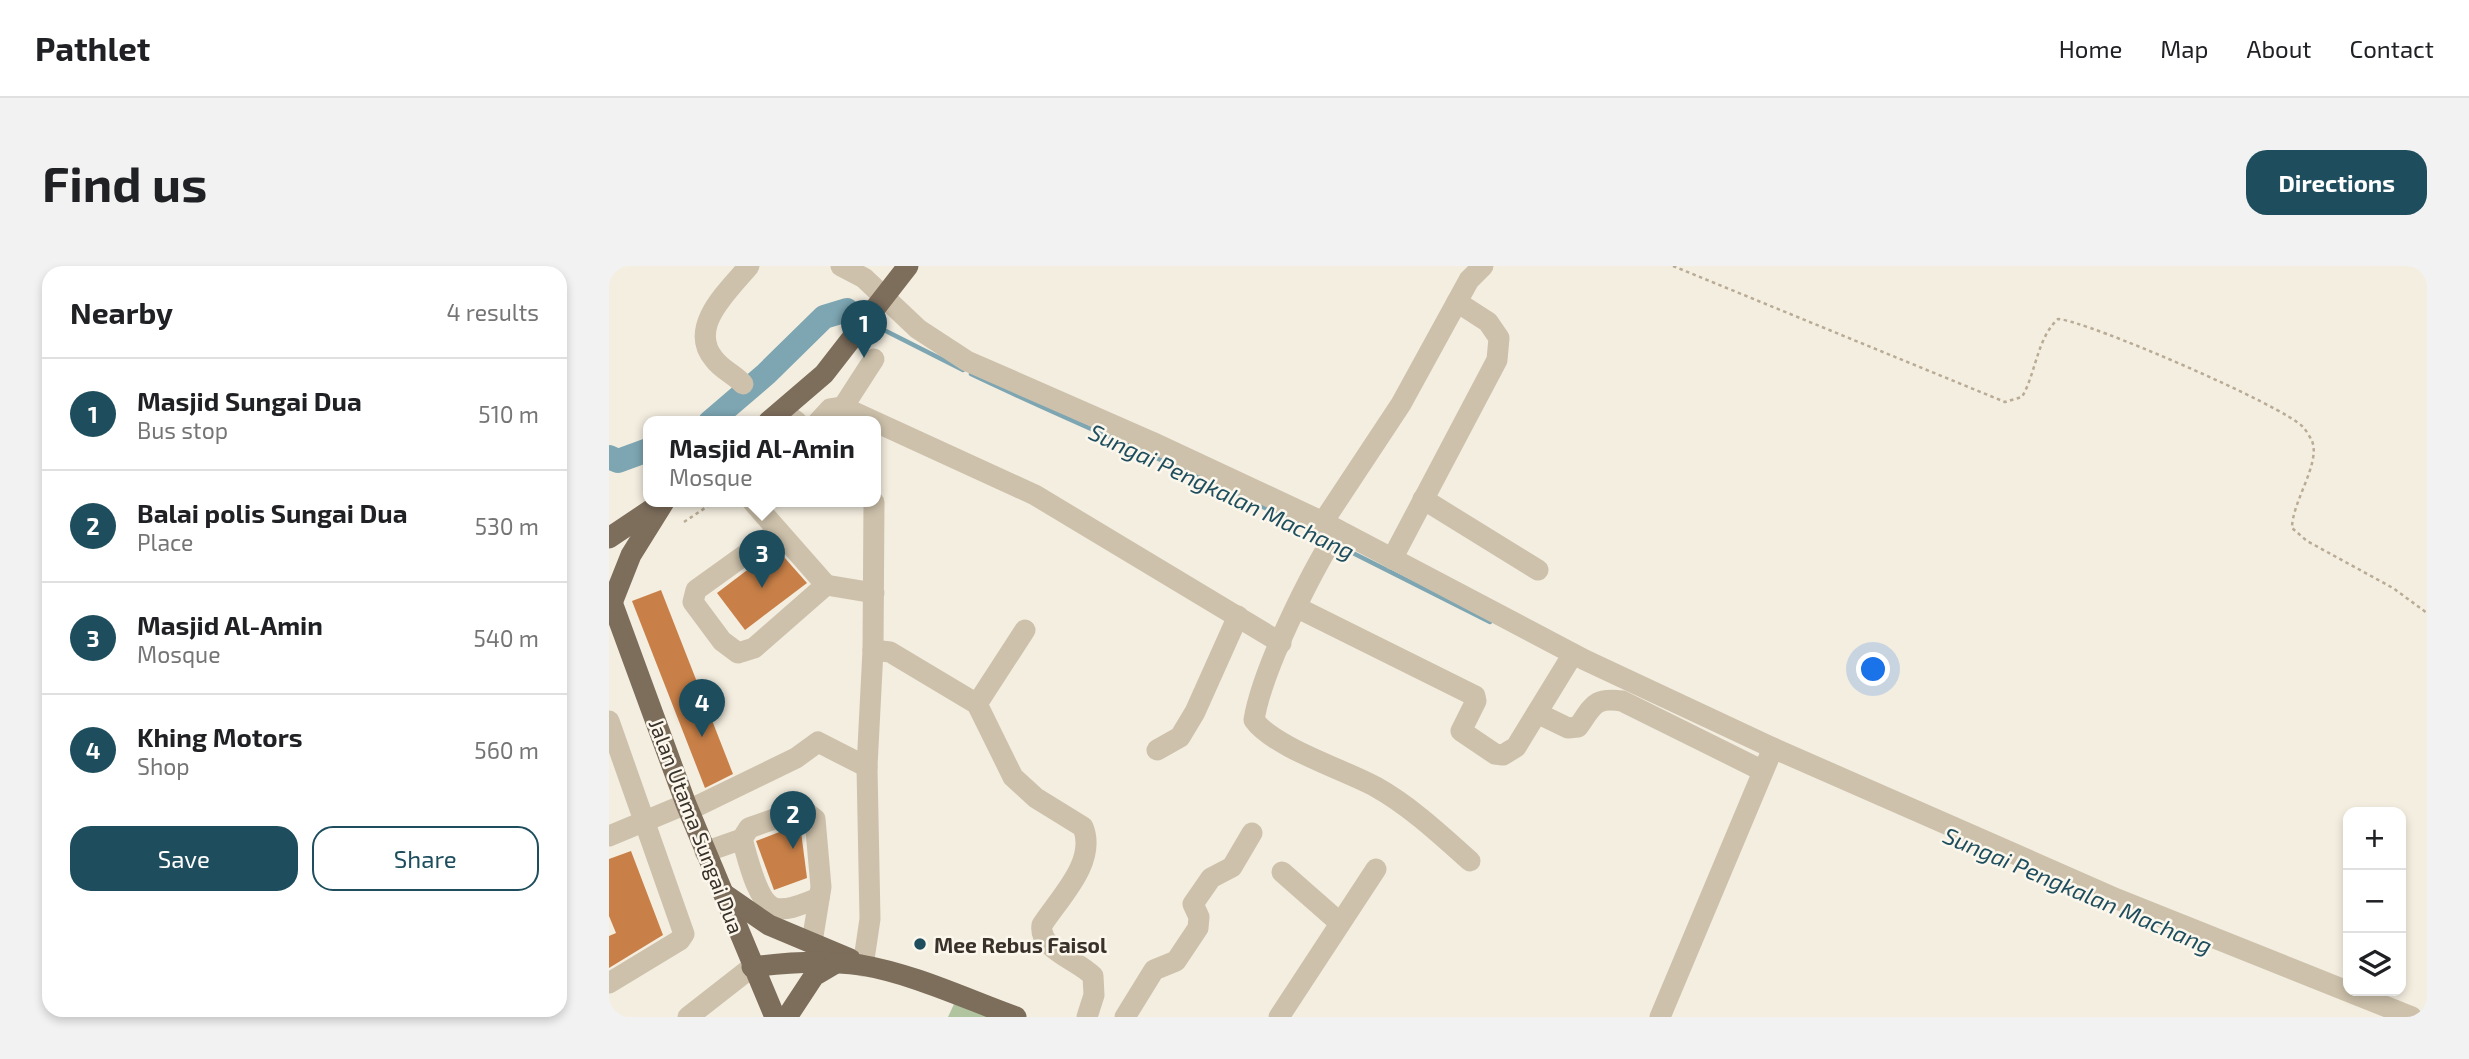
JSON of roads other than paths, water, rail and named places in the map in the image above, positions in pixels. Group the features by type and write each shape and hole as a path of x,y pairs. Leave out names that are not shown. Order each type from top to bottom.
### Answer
{"main road":[{"path":"784,416 824,374 908,266"},
{"path":"610,536 655,507"},
{"path":"610,599 631,555 660,507"},
{"name":"Jalan Utama Sungai Dua","path":"610,599 687,807 775,1017"},
{"path":"722,893 769,925 863,966"},
{"path":"752,967 793,962 863,966 906,977 1016,1017"},
{"path":"787,1017 814,976 836,963"}],"street":[{"path":"743,384 711,357 705,341 705,323 749,266"},
{"path":"841,266 864,278 918,328 967,361 1152,442 1332,529 1573,654 1773,748 2117,899 2412,1017"},
{"path":"1470,861 1404,806 1377,788 1260,729 1254,720 1256,705 1281,643 1332,529 1469,280 1483,266"},
{"path":"1392,559 1497,360 1499,338 1487,322 1457,302"},
{"path":"843,407 874,359"},
{"path":"824,416 830,409 843,407 864,416"},
{"path":"881,424 1035,495 1281,643"},
{"path":"1423,499 1538,570"},
{"path":"757,507 826,585 874,593"},
{"path":"863,966 870,919 866,863 867,767 873,650 874,507"},
{"path":"778,531 696,590 693,602 722,641 738,653 754,648 826,585"},
{"path":"1298,608 1475,695 1476,701 1461,731 1495,754 1503,755 1516,747 1573,654"},
{"path":"1157,750 1180,737 1238,616"},
{"path":"977,704 1025,630"},
{"path":"873,650 890,652 977,704 1013,778 1036,798 1083,827 1086,835 1083,864 1042,925 1041,933 1047,943 1093,976 1094,995 1087,1017"},
{"path":"1537,713 1568,728 1578,727 1594,704 1604,699 1622,701 1763,771"},
{"path":"609,721 684,934 680,940 609,983"},
{"path":"609,836 687,807 796,758 814,734 867,767"},
{"path":"1661,1017 1773,748"},
{"path":"705,852 742,839 748,828 803,808 810,812 815,819 821,887 813,942"},
{"path":"1125,1017 1154,970 1176,961 1198,928 1199,917 1191,902 1211,878 1232,867 1252,834"},
{"path":"742,839 764,900 774,908 786,908 819,898"},
{"path":"1279,1017 1376,869"},
{"path":"1282,872 1341,923"},
{"path":"688,1017 752,967"}],"waterway":[{"name":"Sungai Pengkalan Machang","path":"717,416 766,374 824,317 847,310"},
{"name":"Sungai Pengkalan Machang","path":"880,328 963,370"},
{"name":"Sungai Pengkalan Machang","path":"971,374 1238,495 1325,538"},
{"name":"Sungai Pengkalan Machang","path":"609,457 618,461 643,452"},
{"name":"Sungai Pengkalan Machang","path":"1335,544 1490,622"}],"place":[{"name":"Masjid Sungai Dua","path":"864,358"},
{"name":"Masjid Al-Amin","path":"762,588"},
{"name":"Khing Motors","path":"702,737"},
{"name":"Balai polis Sungai Dua","path":"793,849"},
{"name":"Mee Rebus Faisol","path":"920,944"}]}
